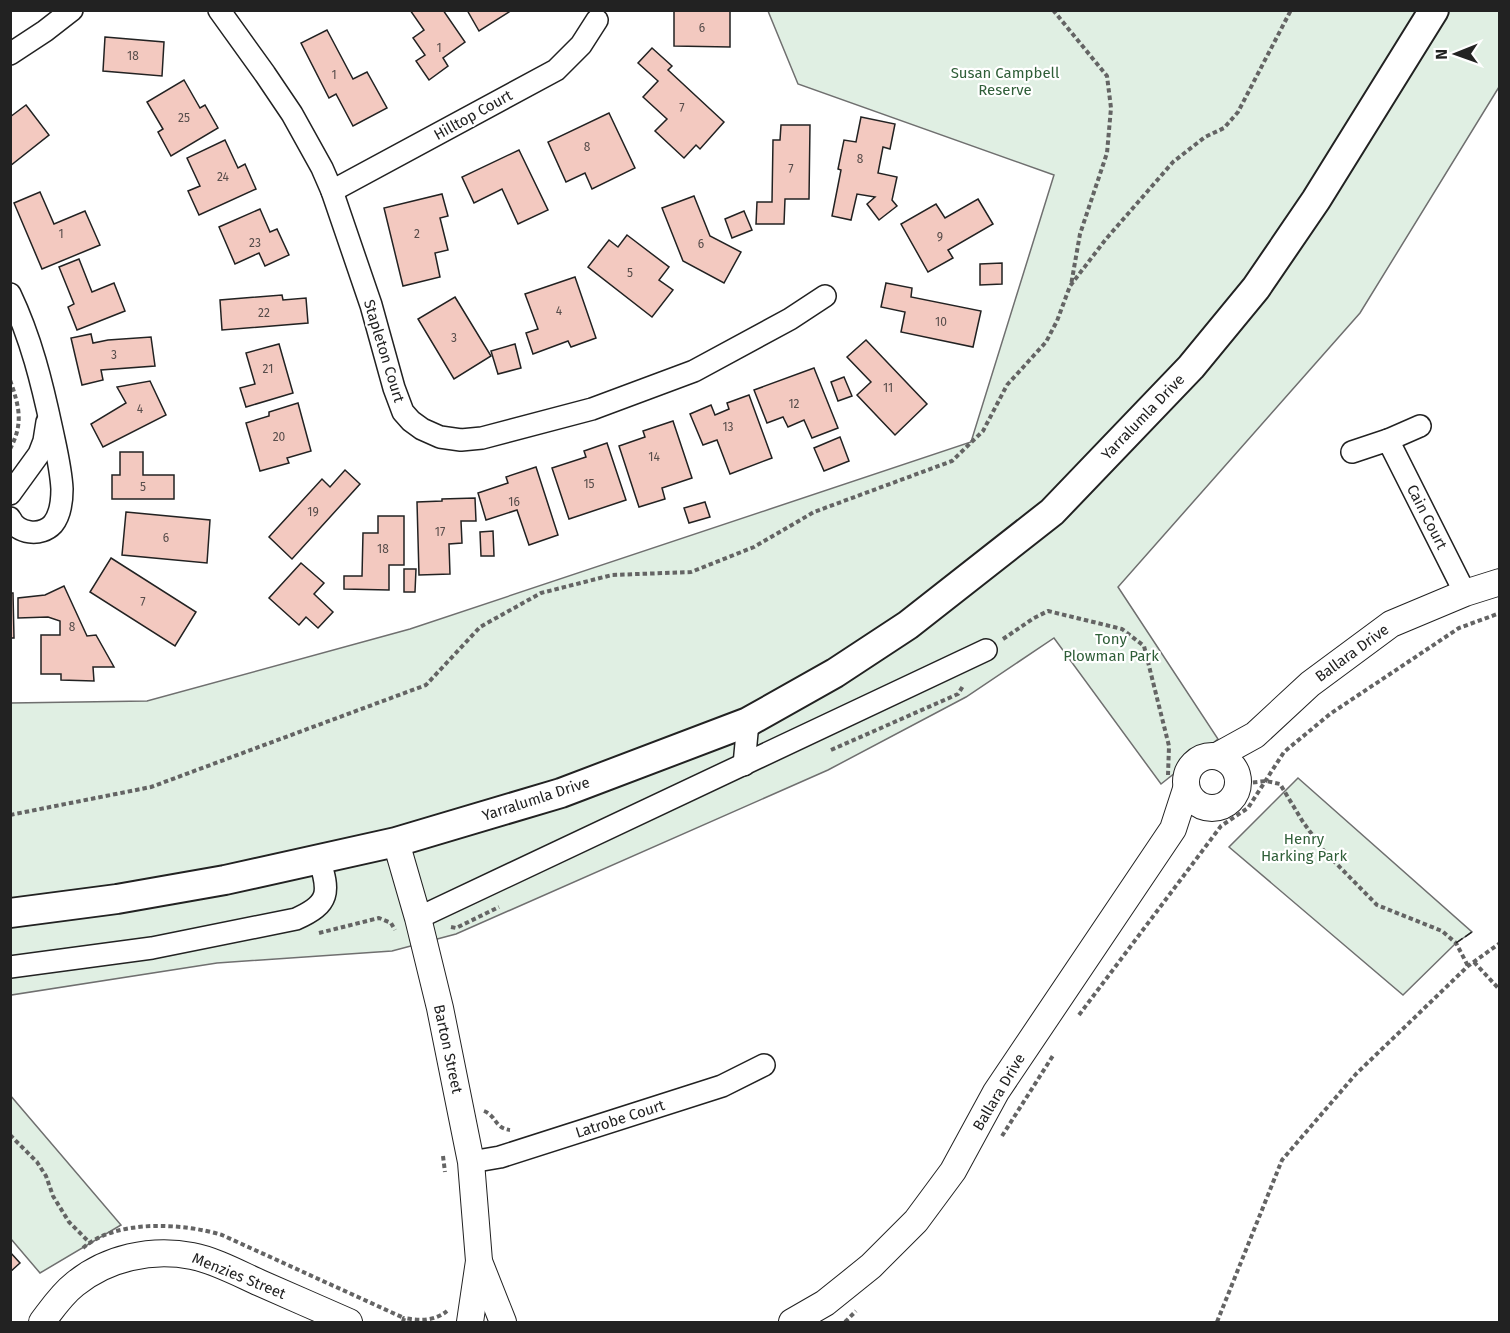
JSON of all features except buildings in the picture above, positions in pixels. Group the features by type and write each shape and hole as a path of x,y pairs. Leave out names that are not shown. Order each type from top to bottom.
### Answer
{"main road":[{"name":"Yarralumla Drive","path":"10,913 117,899 225,880 396,842 561,793 748,722 835,673 908,625 1052,512 1191,368 1256,288 1316,200 1434,10"}],"street":[{"path":"10,54 72,10"},
{"name":"Stapleton Court","path":"219,10 292,114 322,168 332,191 370,305 403,412 411,422 422,429 440,437 461,440 482,438 592,409 694,371 790,319 825,296"},
{"name":"Hilltop Court","path":"332,191 556,70 581,45 597,21"},
{"path":"10,294 31,344 47,407 62,488 60,509 54,523 45,529 23,531 10,518"},
{"path":"10,494 32,466 42,448 46,432 47,407"},
{"path":"1352,452 1420,426"},
{"name":"Cain Court","path":"1388,440 1465,593"},
{"name":"Ballara Drive","path":"1173,829 1177,783 1196,761 1209,755 1217,756 1255,735 1310,684 1391,624 1465,593 1500,582"},
{"path":"418,918 986,650"},
{"path":"744,765 748,722"},
{"name":"Ballara Drive","path":"792,1323 825,1303 870,1266 916,1221 953,1171 996,1092 1173,829 1190,817 1226,804 1236,792 1245,752 1255,735"},
{"path":"1217,756 1230,762 1238,780"},
{"path":"1177,783 1196,802 1203,807 1211,808"},
{"name":"Barton Street","path":"396,842 440,1008 471,1162 479,1261 501,1323"},
{"path":"10,966 152,948 296,919 308,914 324,899 326,880 319,859"},
{"path":"10,950 38,964"},
{"name":"Latrobe Court","path":"471,1162 500,1157 717,1088 764,1065"},
{"name":"Menzies Street","path":"42,1323 59,1298 92,1272 114,1262 139,1255 162,1253 193,1256 224,1267 349,1323"},
{"name":"Barton Street","path":"464,1318 479,1261"},
{"path":"464,1318 501,1323"}],"path":[{"path":"10,815 151,787 426,686 480,627 541,592 612,575 691,572 754,547 814,512 952,461 982,431 1007,385 1046,342 1057,321 1070,286 1080,234 1107,153 1112,108 1107,76 1053,10"},
{"path":"1070,286 1106,239 1173,162 1206,137 1224,128 1238,112 1291,10"},
{"path":"10,380 18,407 19,420 18,430 10,449"},
{"path":"986,650 1048,611 1122,629 1144,645 1177,783"},
{"path":"1077,1019 1221,826 1248,808 1284,752 1330,714 1459,628 1500,613"},
{"path":"1238,780 1280,784 1303,822 1324,850 1377,905 1443,931 1456,943 1468,966"},
{"path":"1217,1323 1281,1160 1356,1074 1468,966 1500,944"},
{"path":"1474,962 1500,990"},
{"path":"997,1144 1058,1047"},
{"path":"461,1112 481,1110 487,1112 499,1127 514,1130"},
{"path":"10,1135 46,1176 53,1196 69,1222 89,1243 114,1262"},
{"path":"442,1152 446,1174"},
{"path":"845,1323 859,1308"},
{"path":"403,1323 404,1318 421,1320 444,1314 464,1318"}],"green space":[{"path":"768,11 1499,11 1499,87 1360,313 1118,587 1218,739 1161,784 1054,638 966,697 828,770 456,934 392,951 217,963 11,995 11,703 147,701 410,629 971,442 1054,175 798,84"},
{"name":"Henry Harking Park","path":"1298,778 1472,932 1456,943 1403,995 1229,847"},
{"path":"10,1095 121,1225 40,1273 11,1239"}],"fence":[{"path":"1456,943 1472,932"}],"park label":[{"name":"Susan Campbell Reserve","path":"1005,82"},
{"name":"Tony Plowman Park","path":"1111,648"}]}
